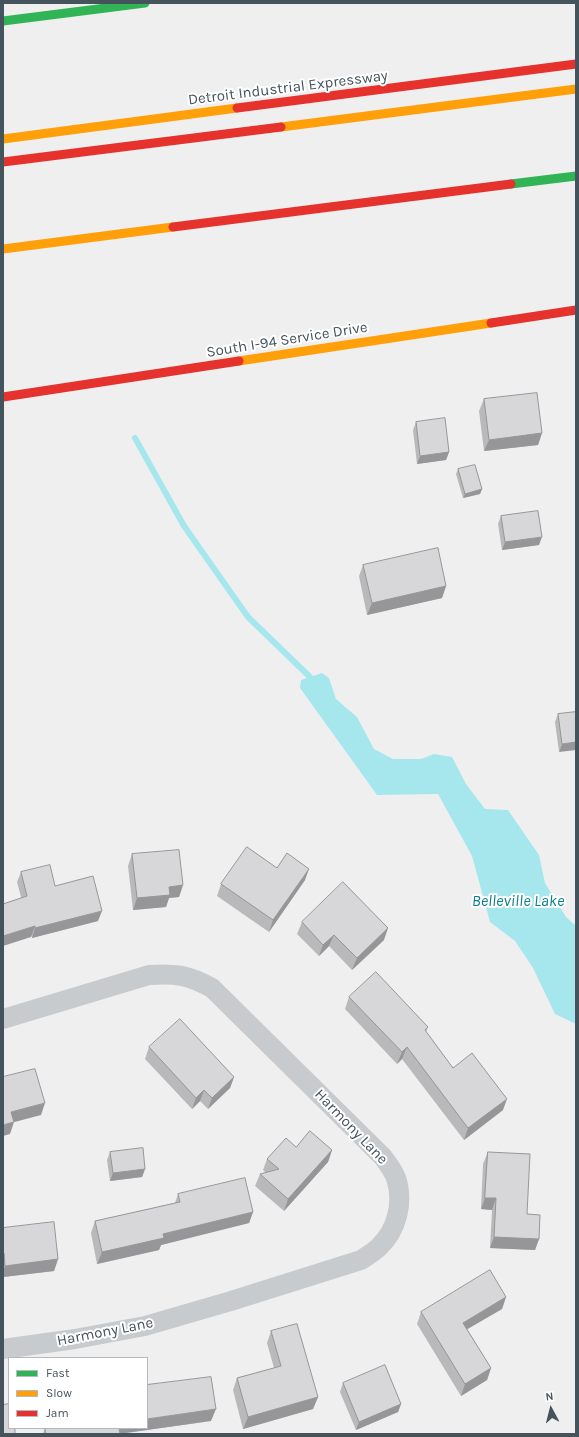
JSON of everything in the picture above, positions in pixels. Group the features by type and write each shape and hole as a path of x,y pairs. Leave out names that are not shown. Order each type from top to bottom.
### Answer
{"main road":[{"path":"3,21 145,3"},
{"name":"Detroit Industrial Expressway","path":"3,139 576,64"},
{"path":"3,162 576,88"},
{"path":"3,249 576,176"},
{"name":"South I-94 Service Drive","path":"3,398 576,310"}],"street":[{"name":"Harmony Lane","path":"3,1020 149,976 167,974 185,976 197,980 212,988 383,1157 395,1178 398,1196 398,1210 393,1229 378,1248 361,1260 231,1301 145,1326 75,1339 3,1349"}],"water":[{"name":"Belleville Lake","path":"322,673 329,678 336,699 357,717 374,749 393,759 421,759 434,754 452,757 466,784 485,809 508,810 539,855 545,883 566,917 576,926 576,1024 555,1014 533,968 515,941 490,922 472,856 438,794 377,795 300,688 301,680"}],"building":[{"path":"537,393 542,433 489,440 484,399"},
{"path":"445,418 449,452 420,456 416,422"},
{"path":"475,465 482,489 465,494 458,469"},
{"path":"538,511 542,537 505,542 501,516"},
{"path":"438,548 446,586 372,603 363,565"},
{"path":"576,712 576,742 562,744 558,714"},
{"path":"247,847 277,868 287,853 309,869 273,920 221,884"},
{"path":"179,850 183,885 169,887 170,895 137,898 132,854"},
{"path":"50,865 55,886 93,876 102,911 35,928 35,926 3,936 3,904 27,896 21,872"},
{"path":"343,882 388,928 357,958 334,935 323,945 302,922"},
{"path":"376,972 428,1027 425,1030 453,1068 472,1053 507,1099 468,1128 407,1047 402,1052 349,997"},
{"path":"180,1019 234,1077 212,1098 204,1090 196,1098 149,1047"},
{"path":"35,1069 45,1103 11,1112 14,1122 3,1125 3,1077"},
{"path":"310,1131 332,1150 288,1199 260,1174 279,1169 267,1159 286,1138 296,1147"},
{"path":"143,1148 145,1169 113,1173 110,1152"},
{"path":"488,1152 530,1154 527,1214 540,1215 539,1239 494,1237 496,1198 485,1198"},
{"path":"245,1178 253,1212 163,1234 164,1238 102,1252 95,1221 180,1202 178,1194"},
{"path":"54,1222 58,1259 5,1266 3,1253 3,1228"},
{"path":"490,1270 506,1297 463,1323 491,1368 465,1384 421,1312"},
{"path":"297,1324 318,1397 248,1417 237,1378 281,1366 271,1331"},
{"path":"385,1365 401,1404 359,1422 343,1383"},
{"path":"211,1377 216,1409 148,1419 148,1385"},
{"path":"8,1404 8,1429 15,1429 15,1434 3,1434 3,1405"},
{"path":"45,1429 119,1429 120,1434 46,1434"}],"waterway":[{"path":"135,438 184,526 248,617 310,677 314,684"}],"traffic: fast":[{"path":"3,21 145,3"},
{"path":"511,184 576,176"}],"traffic: slow":[{"path":"281,127 576,89"},
{"path":"3,139 237,108"},
{"path":"3,249 173,227"},
{"path":"239,361 491,323"}],"traffic: jam":[{"path":"237,108 576,64"},
{"path":"3,162 281,127"},
{"path":"173,227 511,184"},
{"path":"491,323 576,310"},
{"path":"3,397 239,361"}]}
